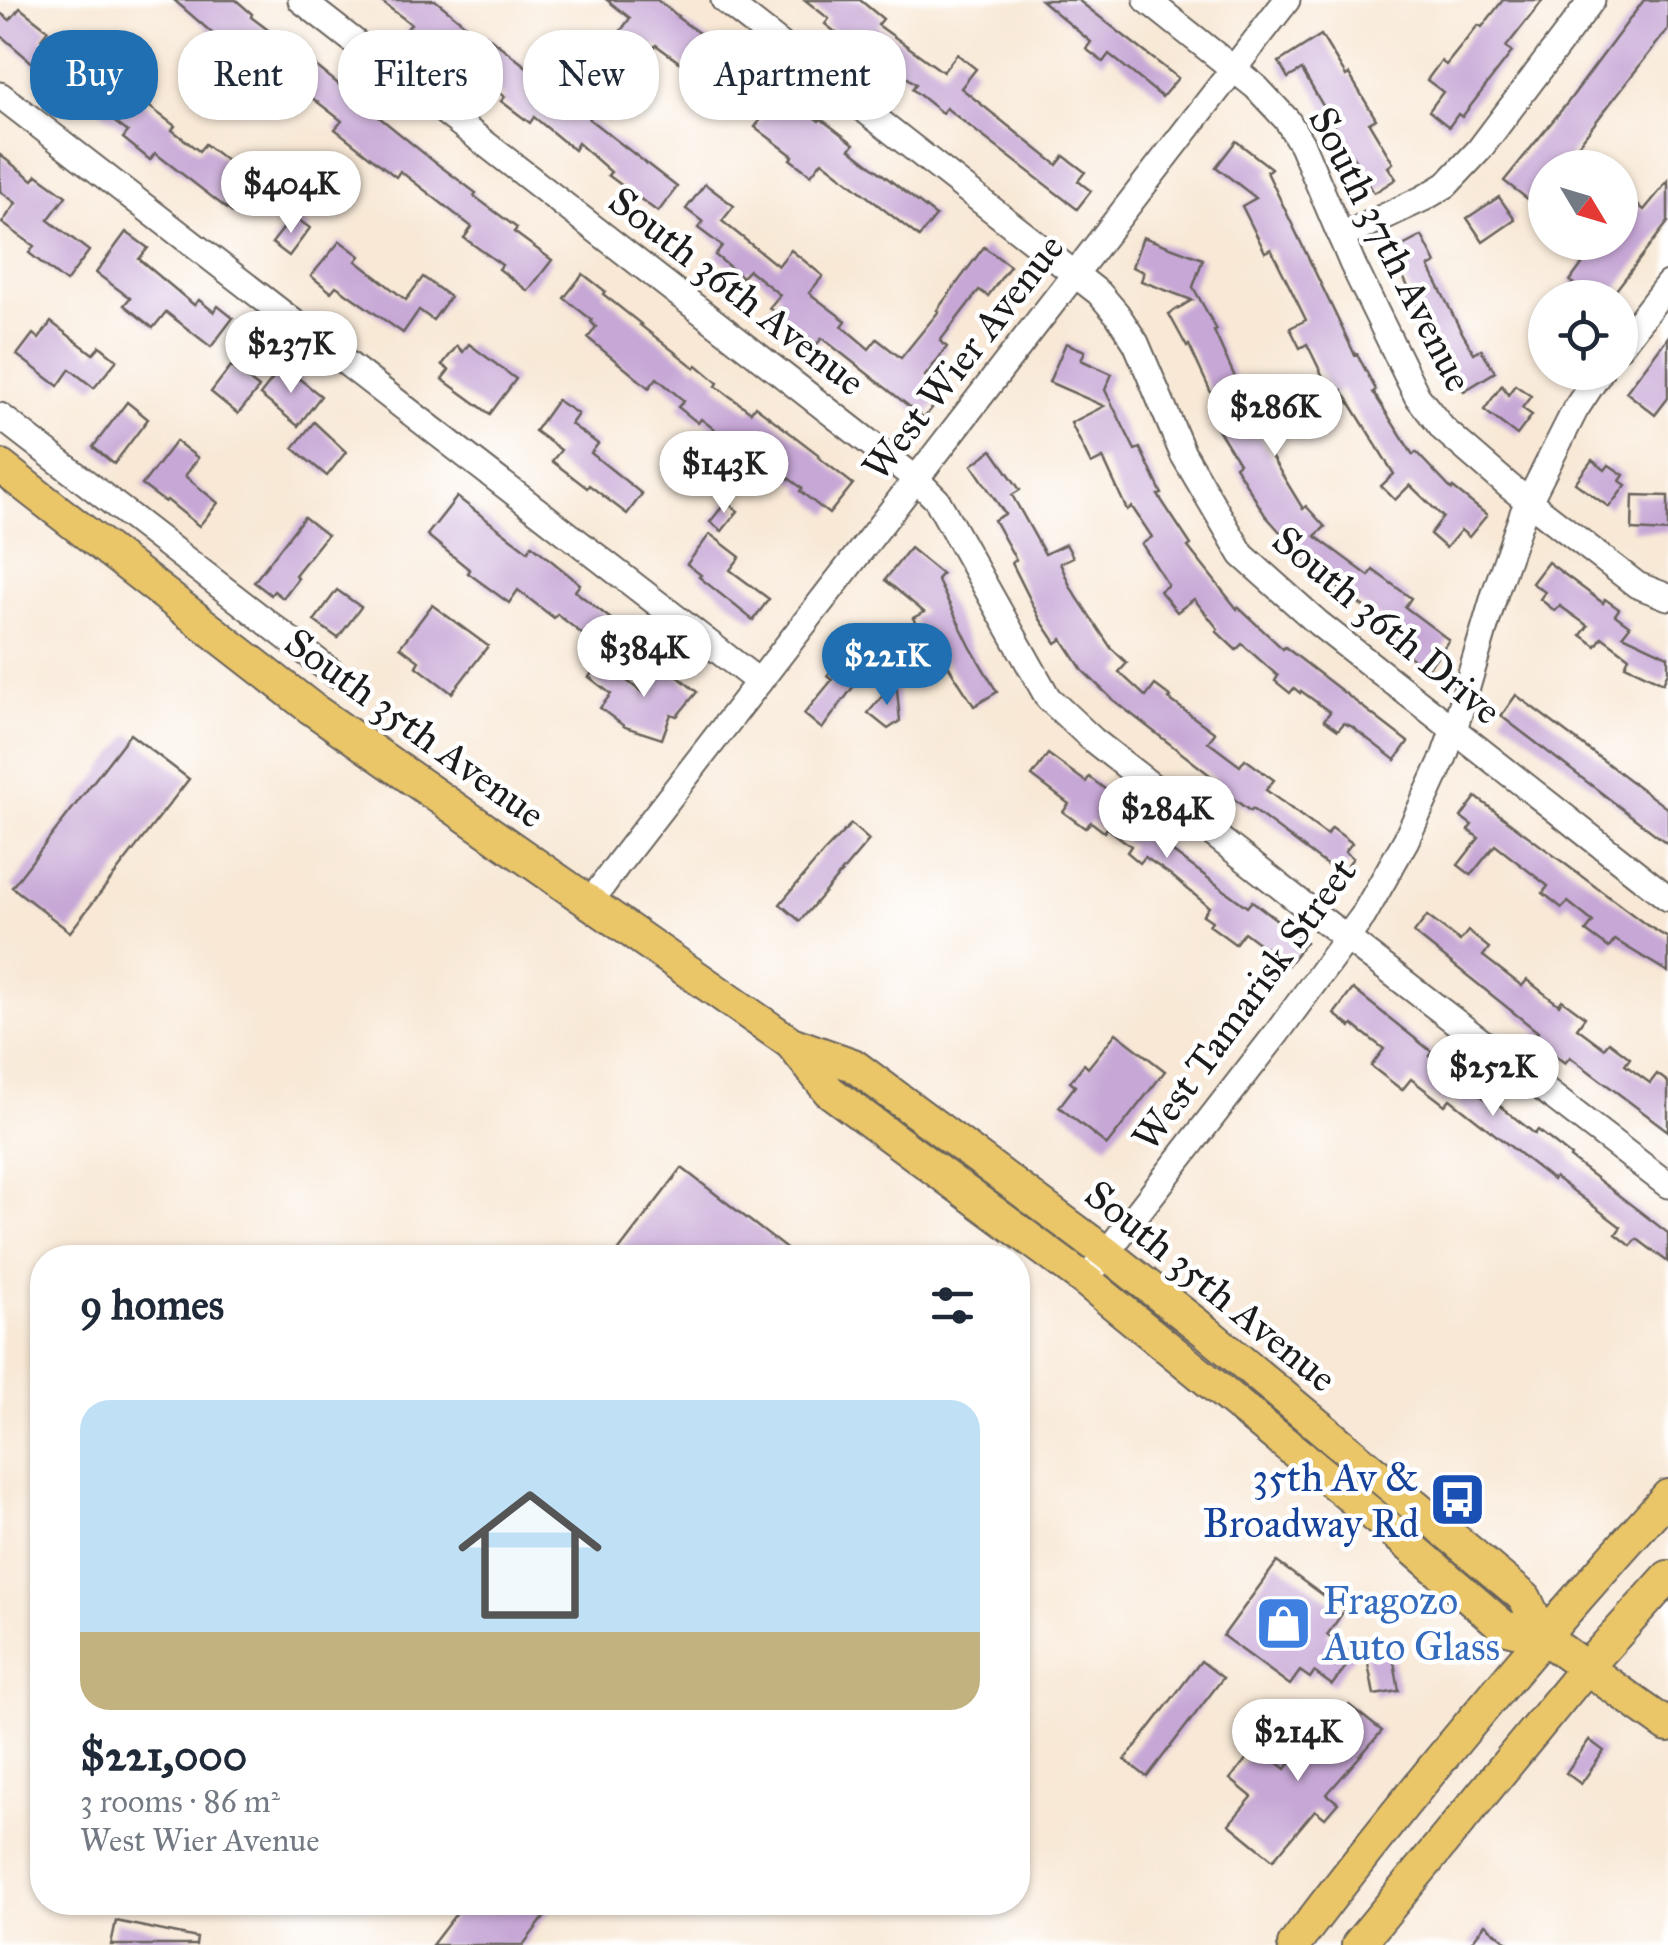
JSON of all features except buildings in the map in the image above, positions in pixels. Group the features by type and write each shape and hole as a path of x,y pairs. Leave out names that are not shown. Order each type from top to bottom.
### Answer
{"main road":[{"name":"South 35th Avenue","path":"0,466 311,708 791,1044 853,1065 1106,1253 1205,1330 1525,1598 1543,1637"},
{"name":"South 35th Avenue","path":"791,1044 829,1091 1085,1280 1504,1626 1543,1637 1668,1726"},
{"path":"1294,1945 1543,1637 1668,1496"},
{"path":"1358,1945 1586,1668 1668,1576"}],"street":[{"name":"South 36th Avenue","path":"302,0 916,478 937,500 1048,698 1093,740 1668,1185"},
{"name":"South 36th Drive","path":"724,0 1099,293 1136,344 1183,454 1242,554 1318,623 1668,898"},
{"name":"South 37th Avenue","path":"1147,0 1234,68 1286,120 1302,145 1417,396 1443,429 1637,585 1668,597"},
{"name":"West Wier Avenue","path":"589,904 1287,0"},
{"path":"1341,237 1446,186 1592,0"},
{"path":"0,96 759,682"},
{"path":"1638,323 1668,284"},
{"name":"West Tamarisk Street","path":"1085,1280 1363,916 1420,812 1453,730 1494,593 1528,501 1588,390"},
{"path":"0,416 334,674"},
{"path":"129,566 153,535"}],"place":[{"name":"35th Av & Broadway Rd","path":"1458,1500"},
{"name":"Fragozo Auto Glass","path":"1284,1623"}]}
